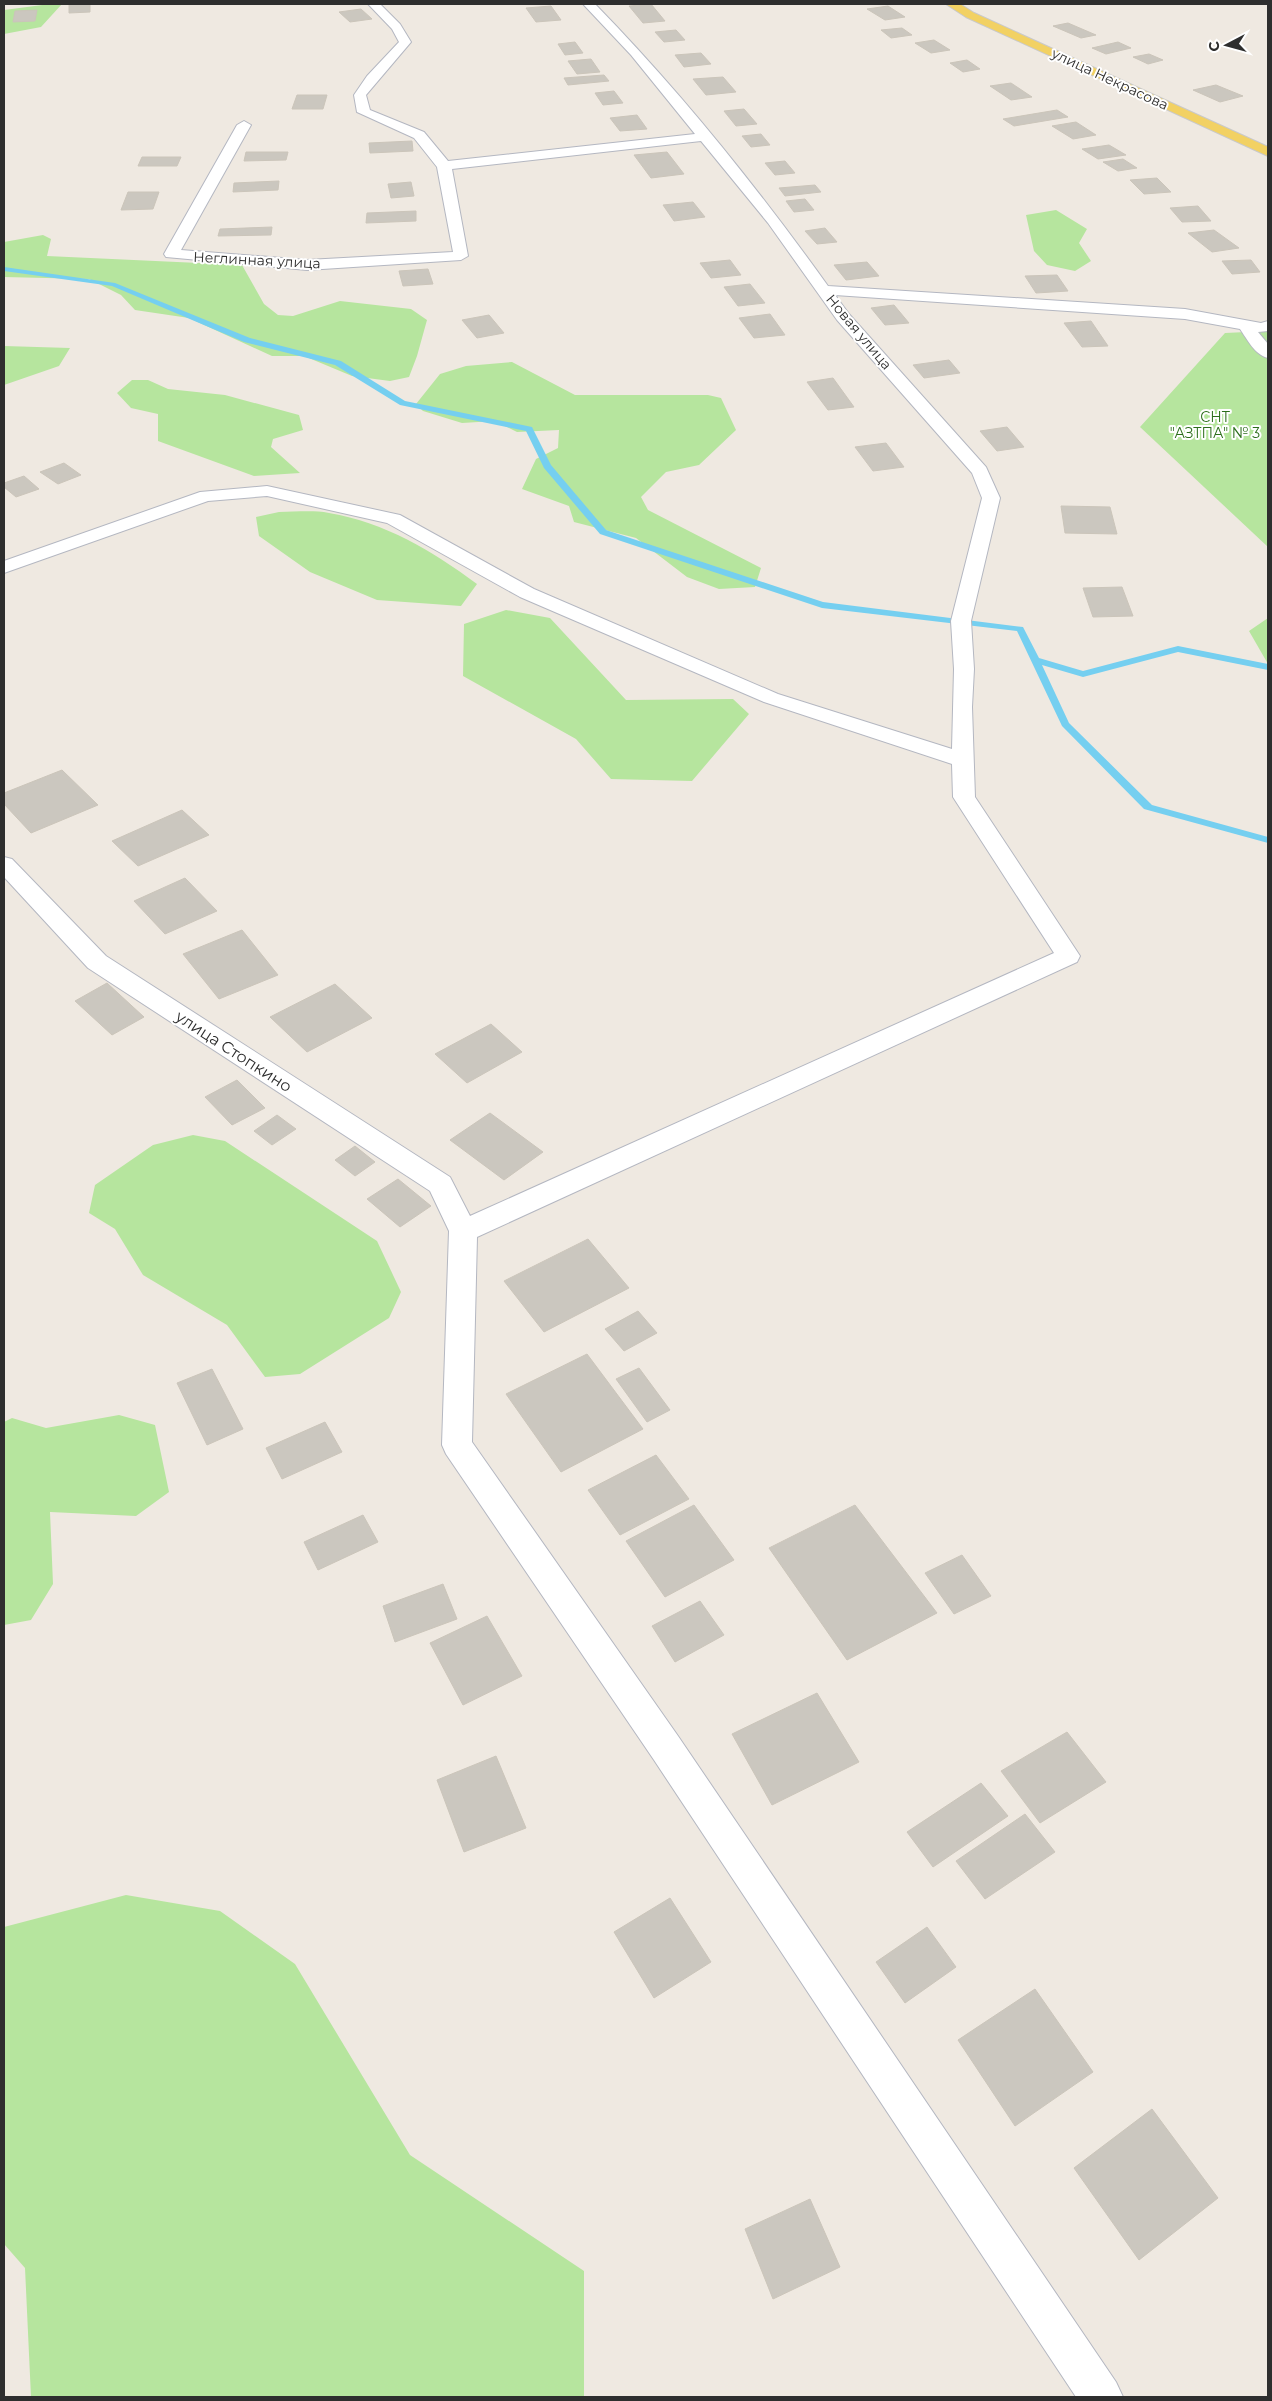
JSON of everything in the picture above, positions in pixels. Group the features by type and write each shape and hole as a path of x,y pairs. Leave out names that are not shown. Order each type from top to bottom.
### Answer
{"main road":[{"name":"улица Некрасова","path":"952,4 979,19 1268,152"}],"street":[{"name":"Неглинная улица","path":"244,125 171,254 307,266 461,256 444,166 419,135 364,112 360,95 371,79 405,42 402,32 393,26 374,4"},
{"name":"Новая улица","path":"463,1231 1068,956 964,797 962,707 964,669 961,621 991,498 980,471 843,317 773,220 635,52 589,4"},
{"path":"444,166 705,137"},
{"path":"824,290 1185,314 1261,328 1268,326"},
{"path":"1246,325 1256,341 1268,353"},
{"path":"4,567 206,496 267,491 394,519 527,593 771,698 963,760"},
{"name":"улица Стопкино","path":"4,864 97,962 440,1184 463,1231"},
{"path":"463,1231 458,1445 671,1756 1101,2397"}],"green space":[{"path":"62,4 41,27 4,34 4,10"},
{"path":"1056,210 1087,229 1079,243 1091,261 1075,271 1047,265 1034,251 1026,215"},
{"path":"43,235 51,239 47,256 242,265 264,304 278,315 293,316 340,301 411,309 427,320 409,377 390,381 352,376 304,356 272,356 189,318 135,310 121,295 89,279 4,277 4,242"},
{"name":"СНТ \"АЗТПА\" № 3","path":"1268,331 1268,547 1140,427 1225,333"},
{"path":"4,346 70,348 59,366 4,385"},
{"path":"512,362 575,395 708,395 721,398 736,430 699,465 666,472 641,497 648,510 761,568 755,587 719,589 687,577 636,538 574,522 569,506 522,489 536,459 558,448 559,430 517,432 495,421 462,423 423,411 416,404 440,374 466,366"},
{"path":"132,380 148,380 168,389 225,395 299,415 303,430 273,439 271,447 300,473 254,476 158,441 158,414 131,408 117,393"},
{"path":"279,512 323,512 370,524 425,549 477,584 461,606 377,600 310,572 259,536 256,517"},
{"path":"506,610 550,618 626,700 733,699 749,714 692,781 611,779 576,739 463,676 464,624"},
{"path":"1268,618 1268,664 1249,631"},
{"path":"193,1135 225,1141 377,1241 401,1292 389,1318 300,1374 265,1377 227,1325 143,1275 115,1229 89,1213 95,1185 153,1145"},
{"path":"119,1415 155,1425 169,1492 136,1516 50,1512 53,1584 31,1620 4,1625 4,1422 12,1418 46,1428"},
{"path":"126,1895 220,1911 295,1964 410,2155 584,2271 584,2397 31,2397 25,2268 4,2244 4,1927"}],"building":[{"path":"69,4 90,4 90,12 69,13"},
{"path":"651,4 665,21 643,23 629,6"},
{"path":"551,6 561,20 536,22 526,8"},
{"path":"888,6 905,17 885,20 867,9"},
{"path":"361,9 372,19 350,22 339,12"},
{"path":"37,10 35,21 13,22 15,11"},
{"path":"1068,23 1096,35 1081,38 1053,26"},
{"path":"902,28 912,35 891,38 881,30"},
{"path":"676,30 685,40 664,42 655,32"},
{"path":"934,40 950,50 931,53 915,43"},
{"path":"575,42 583,53 565,55 558,44"},
{"path":"1118,42 1131,48 1106,54 1092,48"},
{"path":"701,53 711,64 684,67 675,55"},
{"path":"1149,54 1163,60 1148,64 1133,57"},
{"path":"591,59 600,72 577,74 568,61"},
{"path":"967,60 980,69 963,72 950,63"},
{"path":"604,75 609,81 568,85 564,78"},
{"path":"723,77 736,92 706,95 693,79"},
{"path":"1011,83 1032,97 1011,100 990,86"},
{"path":"1216,85 1243,96 1220,102 1193,90"},
{"path":"614,91 623,103 603,105 595,93"},
{"path":"297,95 327,95 323,109 292,109"},
{"path":"744,109 757,124 736,126 724,111"},
{"path":"1057,110 1068,117 1014,126 1003,119"},
{"path":"637,115 647,129 620,131 610,118"},
{"path":"1076,122 1096,135 1073,139 1052,126"},
{"path":"761,134 770,145 751,147 742,136"},
{"path":"412,141 413,151 370,153 369,143"},
{"path":"1109,145 1126,155 1098,159 1082,149"},
{"path":"246,152 288,152 286,160 244,161"},
{"path":"667,152 684,174 651,178 634,155"},
{"path":"142,157 181,157 177,166 138,166"},
{"path":"1123,159 1137,168 1118,171 1103,162"},
{"path":"785,161 795,173 775,175 765,163"},
{"path":"1157,178 1171,192 1144,194 1130,180"},
{"path":"279,181 278,190 233,192 234,183"},
{"path":"411,182 414,196 391,198 388,184"},
{"path":"815,185 821,192 785,196 779,188"},
{"path":"128,192 159,192 153,209 121,210"},
{"path":"805,199 814,210 794,212 786,201"},
{"path":"693,202 705,217 674,221 663,205"},
{"path":"1198,206 1211,221 1182,222 1170,208"},
{"path":"416,211 416,221 366,223 367,213"},
{"path":"272,227 271,235 218,236 220,229"},
{"path":"825,228 837,242 817,244 805,231"},
{"path":"1214,230 1239,248 1212,252 1188,233"},
{"path":"730,260 741,275 711,278 700,263"},
{"path":"1251,260 1260,272 1232,274 1222,261"},
{"path":"867,262 879,276 846,280 834,265"},
{"path":"428,269 433,284 403,286 399,271"},
{"path":"1057,275 1068,291 1036,293 1025,276"},
{"path":"750,284 765,303 738,306 724,287"},
{"path":"894,305 909,323 885,325 871,308"},
{"path":"770,314 785,335 754,338 739,318"},
{"path":"489,315 504,333 477,338 462,320"},
{"path":"1091,321 1108,346 1082,347 1064,323"},
{"path":"949,360 960,373 924,378 913,365"},
{"path":"833,378 854,407 828,410 807,382"},
{"path":"1007,427 1024,447 997,451 980,431"},
{"path":"886,443 904,467 873,471 855,447"},
{"path":"64,463 81,475 58,484 40,472"},
{"path":"24,476 39,489 16,497 4,487 4,483"},
{"path":"1061,506 1110,507 1117,534 1065,533"},
{"path":"1122,587 1133,616 1093,617 1083,588"},
{"path":"62,770 98,805 31,833 4,804 4,793"},
{"path":"182,810 209,835 138,866 112,841"},
{"path":"185,878 217,911 165,934 134,901"},
{"path":"242,930 278,975 219,999 183,954"},
{"path":"107,983 144,1017 112,1035 75,1001"},
{"path":"335,984 372,1018 307,1052 270,1017"},
{"path":"491,1024 522,1052 467,1083 435,1054"},
{"path":"237,1080 265,1108 232,1125 205,1097"},
{"path":"490,1113 543,1152 504,1180 450,1140"},
{"path":"277,1115 296,1129 272,1145 254,1131"},
{"path":"355,1146 375,1162 355,1176 335,1160"},
{"path":"398,1179 431,1206 400,1227 367,1199"},
{"path":"588,1239 629,1288 544,1332 504,1281"},
{"path":"638,1311 657,1333 624,1351 605,1329"},
{"path":"587,1354 643,1429 561,1472 506,1394"},
{"path":"639,1368 670,1410 647,1422 616,1379"},
{"path":"212,1369 243,1429 207,1445 177,1383"},
{"path":"325,1422 342,1452 282,1479 266,1448"},
{"path":"656,1455 689,1499 620,1535 588,1490"},
{"path":"694,1505 734,1560 665,1597 626,1541"},
{"path":"855,1505 937,1613 847,1660 769,1548"},
{"path":"363,1515 378,1542 318,1570 304,1542"},
{"path":"962,1555 991,1596 954,1614 925,1573"},
{"path":"443,1584 457,1619 395,1642 383,1606"},
{"path":"700,1601 724,1635 675,1662 652,1626"},
{"path":"487,1616 522,1676 463,1705 430,1643"},
{"path":"817,1693 859,1762 772,1805 732,1734"},
{"path":"1067,1732 1106,1782 1040,1823 1001,1771"},
{"path":"496,1756 526,1828 464,1852 437,1780"},
{"path":"981,1783 1008,1816 933,1867 907,1832"},
{"path":"1025,1814 1055,1852 985,1899 956,1861"},
{"path":"670,1898 711,1962 654,1998 614,1932"},
{"path":"927,1927 956,1967 905,2003 876,1962"},
{"path":"1035,1989 1093,2072 1015,2126 958,2040"},
{"path":"1152,2109 1218,2198 1139,2260 1074,2168"},
{"path":"810,2199 840,2267 773,2299 745,2229"}],"waterway":[{"path":"4,269 113,284 247,340 338,363 403,403 529,429 547,466 603,532 822,605 1020,629 1035,660"},
{"path":"1035,660 1083,674 1178,649 1268,667"},
{"path":"1035,660 1065,724 1148,807 1268,840"}]}
